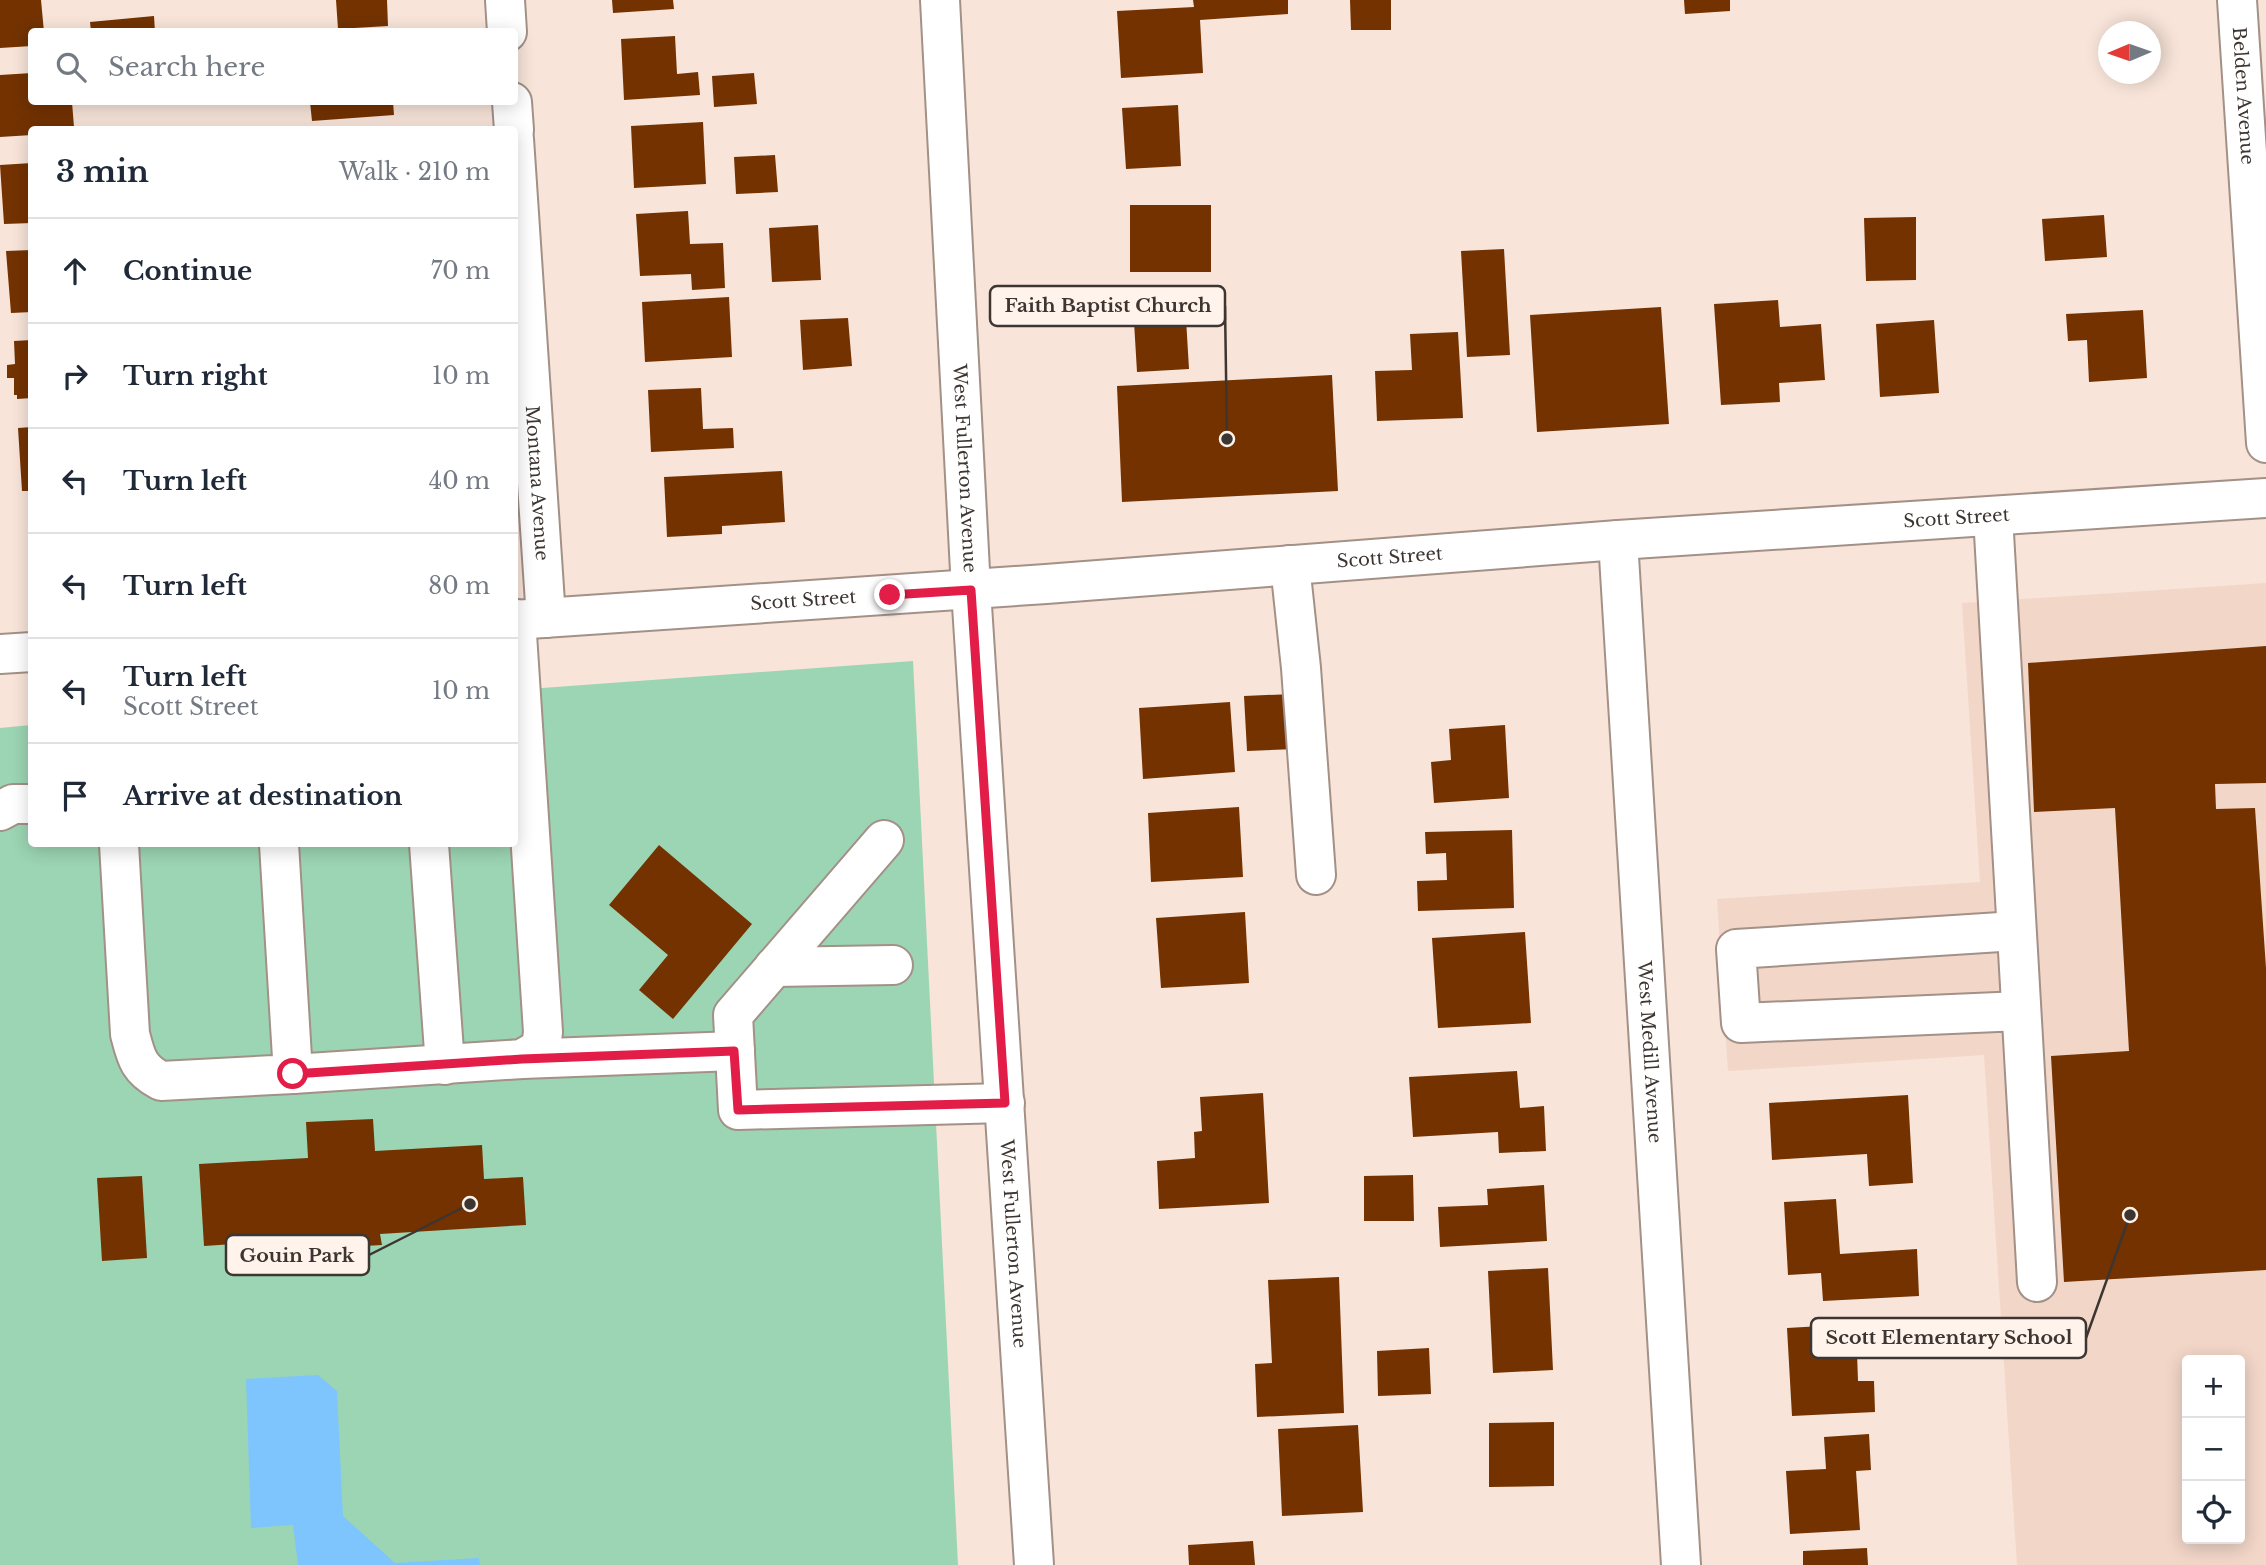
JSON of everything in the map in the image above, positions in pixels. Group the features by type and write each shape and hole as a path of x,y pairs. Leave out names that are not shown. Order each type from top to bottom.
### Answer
{"street":[{"path":"505,0 507,28"},
{"name":"West Fullerton Avenue","path":"940,0 971,590 1034,1565"},
{"name":"Belden Avenue","path":"2237,0 2266,443"},
{"path":"512,105 514,126"},
{"name":"Montana Avenue","path":"518,314 525,619 520,763 543,1032 531,1054"},
{"name":"Scott Street","path":"525,619 971,590 1618,540 2266,498"},
{"path":"1993,516 2036,1282"},
{"name":"West Medill Avenue","path":"1618,540 1681,1565"},
{"path":"1290,565 1301,668 1316,875"},
{"path":"0,654 28,652"},
{"path":"0,811 13,804 28,803"},
{"path":"884,840 733,1015 738,1110 1005,1103"},
{"path":"119,847 130,1034 136,1057 146,1074 160,1081 445,1065 531,1054 734,1051"},
{"path":"279,847 293,1074"},
{"path":"429,847 445,1065"},
{"path":"2016,931 1736,949 1741,1023 2021,1011"},
{"path":"774,967 893,965"}],"shaded area":[{"path":"2266,583 2266,1565 2017,1565 1984,1055 1728,1071 1717,899 1980,882 1962,603"}],"green space":[{"path":"913,661 958,1565 0,1565 0,728 28,725 28,847 518,847 518,690"}],"water":[{"path":"318,1375 337,1391 343,1516 395,1563 479,1558 480,1565 298,1565 293,1525 251,1528 246,1379"}],"building":[{"path":"0,0 41,0 44,28 28,28 28,46 0,48"},
{"path":"336,0 387,0 388,26 338,28"},
{"path":"612,0 673,0 674,9 613,13"},
{"path":"1193,0 1288,0 1288,14 1200,20 1203,73 1121,78 1117,11 1194,7"},
{"path":"1350,0 1391,0 1391,30 1351,30"},
{"path":"1684,0 1730,0 1730,11 1685,14"},
{"path":"154,16 155,28 91,28 90,22"},
{"path":"675,36 677,74 698,72 700,95 624,100 621,39"},
{"path":"28,73 28,105 72,105 74,126 28,126 28,135 0,137 0,75"},
{"path":"754,73 757,104 714,107 712,76"},
{"path":"310,105 393,105 394,115 312,121"},
{"path":"1178,105 1181,166 1126,169 1122,108"},
{"path":"703,122 706,184 634,188 631,126"},
{"path":"775,155 778,192 736,194 734,157"},
{"path":"28,163 28,223 4,224 0,165"},
{"path":"1130,205 1211,205 1211,272 1130,272"},
{"path":"688,211 690,244 723,243 725,288 692,290 691,274 640,276 636,214"},
{"path":"2104,215 2107,257 2045,261 2042,219"},
{"path":"1916,217 1916,280 1866,281 1864,218"},
{"path":"818,225 821,280 772,282 769,228"},
{"path":"1504,249 1510,355 1467,357 1461,251"},
{"path":"28,250 28,312 11,313 6,251"},
{"path":"729,297 732,357 645,362 642,302"},
{"path":"1778,300 1780,327 1821,324 1825,380 1779,383 1780,402 1721,405 1714,304"},
{"path":"1185,302 1189,369 1137,372 1133,305"},
{"path":"1661,307 1669,424 1537,432 1530,315"},
{"path":"2143,310 2147,378 2089,382 2087,340 2068,341 2066,314"},
{"path":"848,318 852,366 803,370 800,320"},
{"path":"1934,320 1939,393 1880,397 1876,324"},
{"path":"1458,332 1463,418 1377,421 1375,371 1412,370 1410,334"},
{"path":"28,340 28,398 17,399 17,395 14,395 14,378 7,378 7,365 15,364 14,341"},
{"path":"1332,375 1338,491 1122,502 1117,386"},
{"path":"701,388 703,429 733,428 734,448 651,452 648,390"},
{"path":"28,427 28,491 22,491 18,428"},
{"path":"782,471 785,522 722,526 722,534 667,537 664,477"},
{"path":"2266,646 2266,783 2215,784 2216,809 2255,808 2266,968 2266,1270 2064,1282 2051,1056 2129,1051 2115,808 2034,812 2028,663"},
{"path":"1292,694 1295,749 1247,751 1244,696"},
{"path":"1230,702 1235,772 1143,779 1139,708"},
{"path":"1505,725 1509,798 1434,803 1431,762 1451,760 1449,729"},
{"path":"1239,807 1243,877 1151,882 1148,813"},
{"path":"1512,830 1514,908 1418,911 1417,881 1447,880 1446,853 1426,854 1425,832"},
{"path":"659,845 752,924 673,1019 639,990 668,955 609,905"},
{"path":"1245,912 1249,983 1161,988 1156,918"},
{"path":"1525,932 1531,1023 1438,1028 1432,938"},
{"path":"1517,1071 1520,1108 1544,1106 1546,1151 1499,1153 1498,1132 1413,1137 1409,1077"},
{"path":"1263,1093 1269,1203 1159,1209 1157,1161 1195,1158 1194,1132 1202,1131 1200,1097"},
{"path":"1908,1095 1913,1183 1869,1186 1867,1154 1772,1160 1769,1103"},
{"path":"373,1119 375,1151 482,1145 484,1179 523,1177 526,1225 380,1234 382,1245 312,1249 311,1239 204,1246 199,1164 308,1158 306,1122"},
{"path":"1413,1175 1414,1221 1364,1221 1364,1176"},
{"path":"142,1176 147,1258 102,1261 97,1178"},
{"path":"1544,1185 1547,1241 1440,1247 1438,1207 1488,1205 1487,1189"},
{"path":"1836,1199 1840,1254 1917,1249 1919,1296 1823,1301 1821,1273 1788,1275 1784,1202"},
{"path":"1548,1268 1553,1370 1493,1373 1488,1271"},
{"path":"1339,1277 1344,1413 1257,1417 1255,1364 1272,1363 1268,1280"},
{"path":"1856,1324 1858,1381 1874,1381 1875,1412 1792,1416 1787,1328"},
{"path":"1429,1348 1431,1394 1378,1396 1377,1351"},
{"path":"1554,1422 1554,1486 1489,1487 1489,1423"},
{"path":"1358,1425 1363,1512 1282,1516 1278,1429"},
{"path":"1869,1434 1871,1470 1856,1471 1860,1530 1790,1534 1786,1471 1826,1469 1824,1437"},
{"path":"1253,1541 1255,1565 1189,1565 1188,1545"},
{"path":"1867,1548 1868,1565 1803,1565 1803,1551"}],"place":[{"name":"Faith Baptist Church","path":"1227,439"},
{"name":"Gouin Park","path":"470,1204"},
{"name":"Scott Elementary School","path":"2130,1215"}],"route":[{"path":"293,1074 522,1059 734,1051 738,1110 1005,1103 971,590 890,595"}]}
